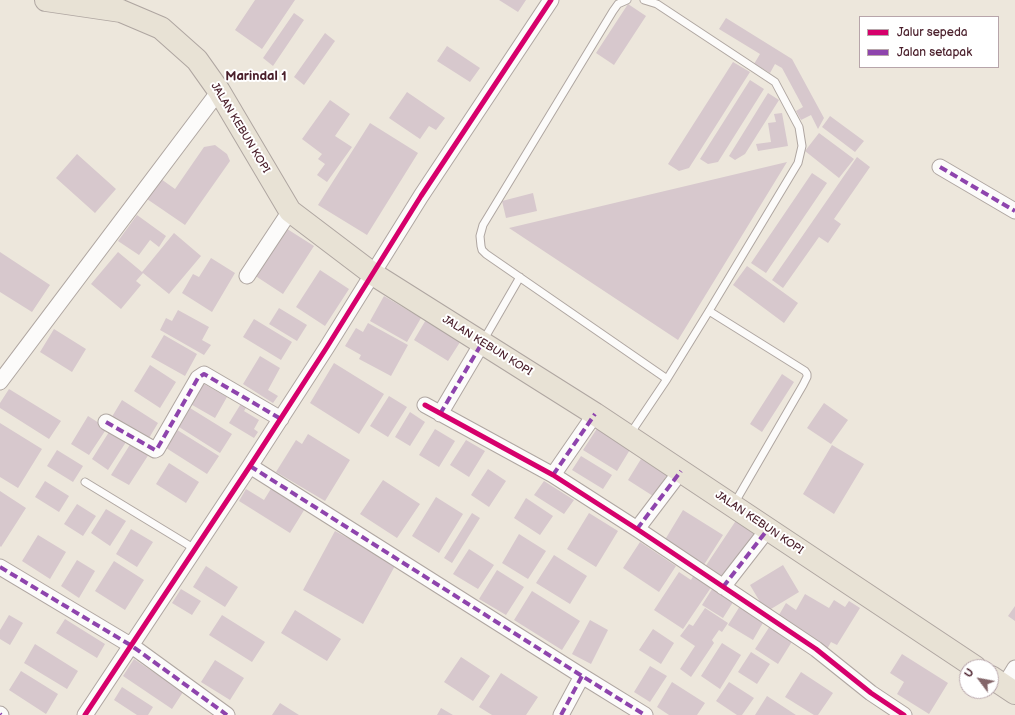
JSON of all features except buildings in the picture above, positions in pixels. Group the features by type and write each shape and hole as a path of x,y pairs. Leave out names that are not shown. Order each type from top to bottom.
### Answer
{"main road":[{"name":"JALAN KEBUN KOPI","path":"46,0 120,11 161,28 197,60 219,91 290,211 373,274 595,414 963,659"}],"street":[{"path":"85,715 281,419 421,196 551,0"},
{"path":"0,382 219,91"},
{"path":"940,167 1015,211"},
{"path":"246,276 290,211"},
{"path":"440,414 482,343"},
{"path":"106,422 155,450 157,449 198,378 204,374 281,419"},
{"path":"424,405 553,475 637,529 816,649 871,693 904,715"},
{"path":"553,475 595,414"},
{"path":"250,466 645,715"},
{"path":"637,529 681,471"},
{"path":"723,587 768,529"},
{"path":"0,566 132,646 227,715"},
{"path":"561,715 582,676"}],"lane":[{"path":"627,0 618,4 613,12 483,225 480,236 482,250 667,379"},
{"path":"628,437 710,311 798,163 802,146 799,127 775,82 657,4 644,0"},
{"path":"482,343 520,277"},
{"path":"710,311 805,371 807,374 807,378 733,506"},
{"path":"85,482 195,549"}],"marked path":[{"path":"940,167 1015,211"},
{"path":"440,414 482,343"},
{"path":"106,422 155,450 157,449 198,378 204,374 281,419"},
{"path":"553,475 595,414"},
{"path":"250,466 645,715"},
{"path":"637,529 681,471"},
{"path":"723,587 768,529"},
{"path":"0,567 132,646 227,715"},
{"path":"561,715 582,676"}],"cycle path":[{"path":"85,715 250,466 327,347 421,196 551,0"},
{"path":"425,405 553,475 637,529 816,649 871,693 904,715"}],"district":[{"name":"Marindal 1","path":"256,77"}]}
